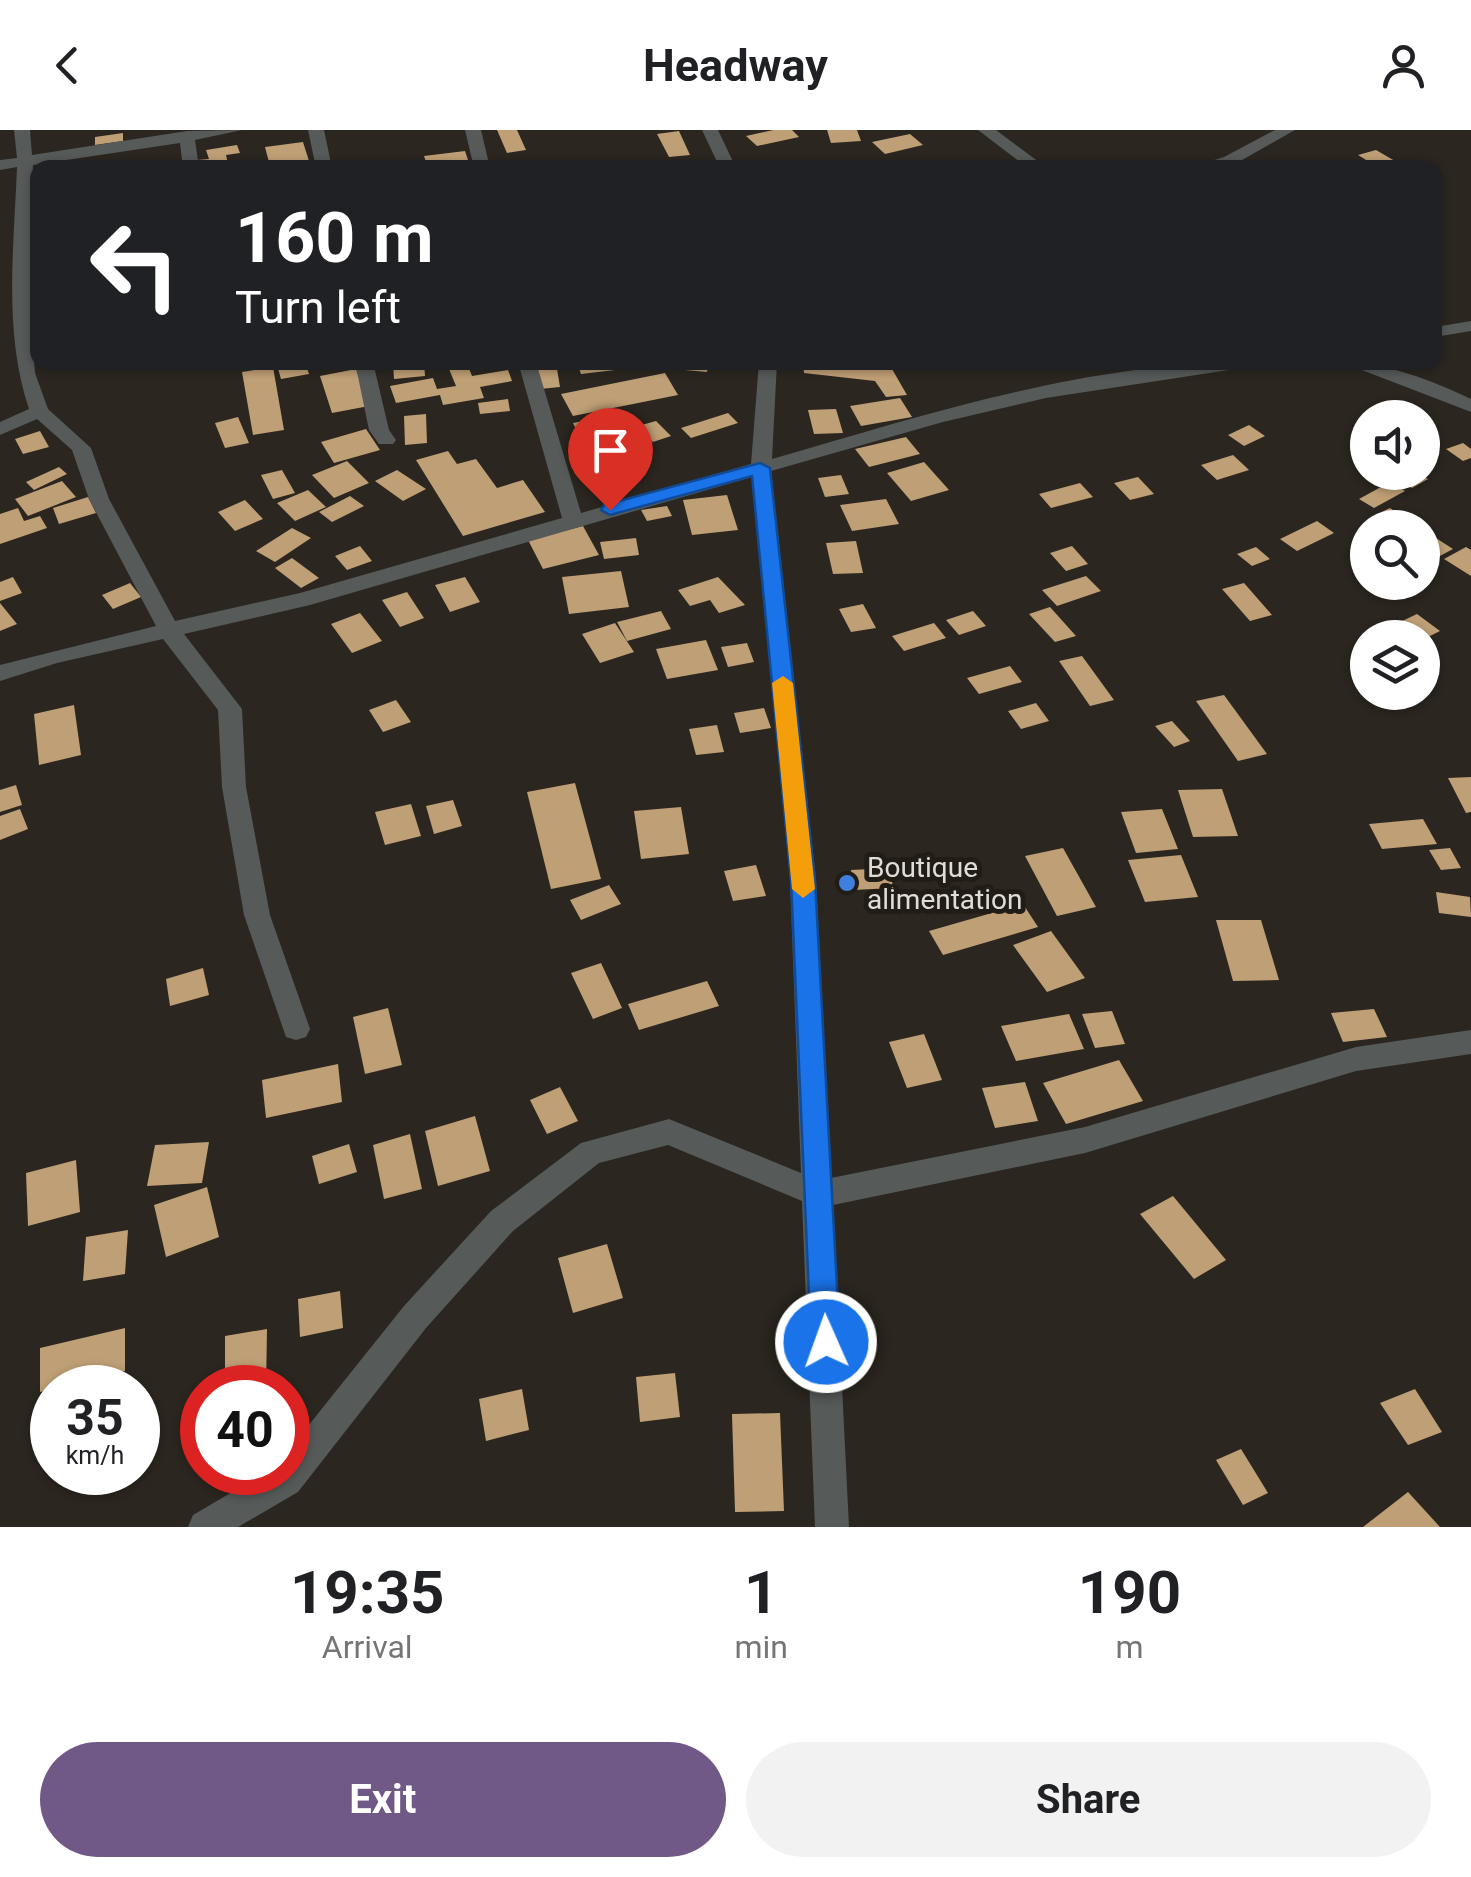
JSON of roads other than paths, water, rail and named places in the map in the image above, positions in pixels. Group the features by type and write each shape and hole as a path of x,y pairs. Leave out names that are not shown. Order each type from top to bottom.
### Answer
{"street":[{"path":"22,130 29,302 26,372 38,411 81,448 99,498 170,632 230,709 234,786 258,915 296,1029"},
{"path":"43,160 234,130"},
{"path":"316,130 322,160"},
{"path":"473,130 480,160"},
{"path":"710,130 724,160"},
{"path":"986,130 1029,160"},
{"path":"1231,160 1287,130"},
{"path":"187,136 190,160"},
{"path":"0,166 30,162"},
{"path":"0,304 29,302"},
{"path":"1442,331 1471,326"},
{"path":"366,370 379,430 386,440"},
{"path":"529,370 573,520"},
{"path":"767,370 760,468 803,880 832,1527"},
{"path":"0,673 54,656 302,600 938,417 1046,392 1190,370"},
{"path":"1374,370 1471,406"},
{"path":"0,429 38,411"},
{"path":"205,1527 286,1480 415,1317 502,1221 591,1152 669,1132 820,1194 1085,1140 1356,1058 1471,1042"}],"place":[{"name":"Boutique alimentation","path":"847,883"}]}
